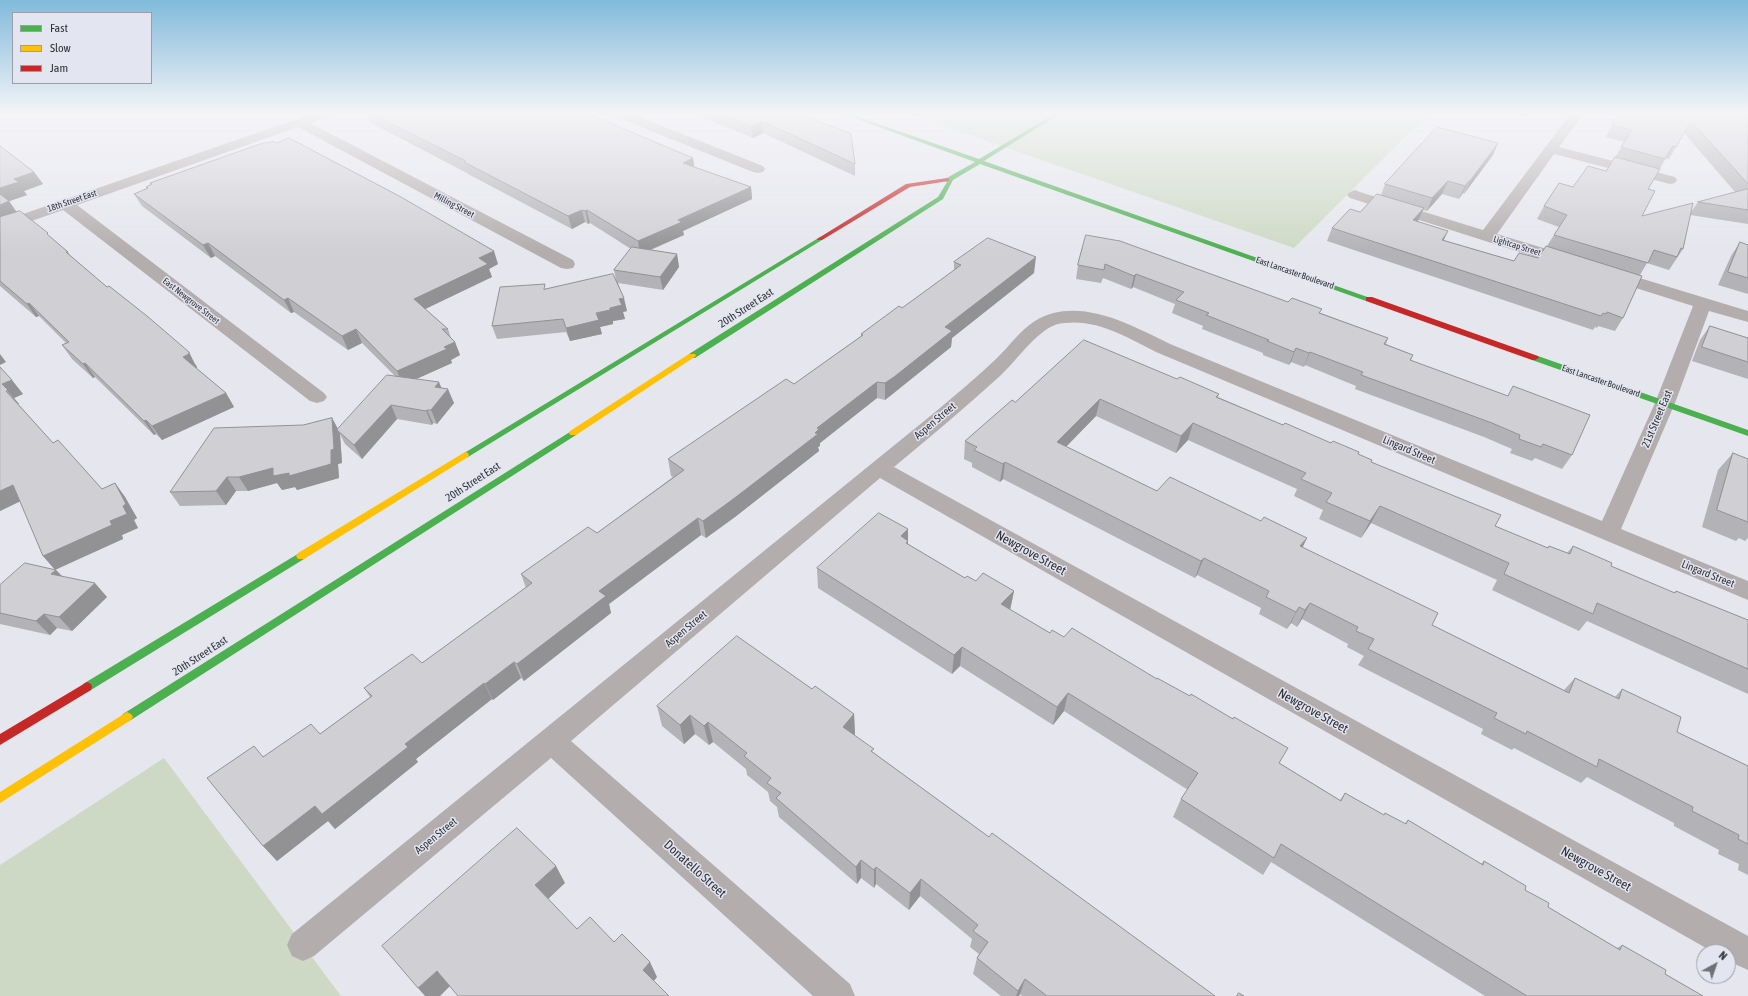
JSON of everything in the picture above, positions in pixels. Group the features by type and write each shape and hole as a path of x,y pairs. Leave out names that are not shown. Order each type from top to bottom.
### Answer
{"main road":[{"name":"East Lancaster Boulevard","path":"972,159 1748,433"},
{"name":"20th Street East","path":"0,740 908,186 951,179 983,159"},
{"name":"20th Street East","path":"0,798 941,198 951,179"}],"street":[{"name":"18th Street East","path":"0,227 192,159"},
{"name":"Milling Street","path":"369,159 567,264"},
{"path":"735,159 758,169"},
{"path":"1487,236 1544,159"},
{"path":"1592,159 1670,180"},
{"name":"Lightcap Street","path":"1355,196 1748,317"},
{"name":"East Newgrove Street","path":"65,204 317,397"},
{"name":"21st Street East","path":"1608,533 1665,403 1703,303"},
{"name":"Aspen Street","path":"303,944 552,741 879,468 1001,365 1036,328 1049,321 1068,316"},
{"name":"Lingard Street","path":"1068,316 1092,318 1122,329 1163,348 1748,591"},
{"name":"Newgrove Street","path":"879,468 1748,954"},
{"name":"Donatello Street","path":"552,741 838,996"}],"green space":[{"path":"1040,159 1383,159 1294,248"},
{"path":"164,758 341,996 0,996 0,865"}],"building":[{"path":"0,159 18,159 34,172 14,179 19,182 0,188"},
{"path":"217,159 330,159 401,197 494,251 479,258 488,264 414,299 448,329 442,329 455,342 444,347 447,349 397,371 356,329 342,336 288,298 284,300 208,243 203,245 134,194 148,188 146,187 152,184 150,183"},
{"path":"462,159 690,159 683,163 751,187 678,220 682,222 638,241 587,210 582,210 568,216 464,162 465,161"},
{"path":"845,159 854,159 855,164"},
{"path":"1407,159 1486,159 1465,186 1448,181 1432,198 1385,184"},
{"path":"1613,159 1624,159 1660,169 1648,189 1655,191 1642,216 1693,203 1683,249 1681,248 1677,257 1654,250 1648,263 1554,235 1567,215 1544,206 1559,183 1573,187 1588,166 1606,171"},
{"path":"1726,159 1748,159 1748,184"},
{"path":"1748,189 1748,210 1698,202"},
{"path":"0,194 9,201 0,205"},
{"path":"1377,194 1424,208 1413,220 1448,231 1442,240 1514,261 1519,253 1538,258 1546,246 1642,276 1623,318 1607,312 1606,314 1603,313 1601,316 1332,228 1350,209 1360,212"},
{"path":"20,211 48,233 47,234 68,252 66,252 107,287 109,286 147,316 189,352 189,354 183,357 226,393 152,426 146,420 144,421 85,363 83,364 62,345 69,342 29,303 27,304 0,281 0,217"},
{"path":"1086,235 1120,241 1288,302 1292,298 1322,309 1319,313 1388,338 1384,344 1413,355 1410,360 1508,396 1513,386 1590,415 1572,455 1543,444 1541,447 1519,439 1520,435 1492,423 1361,375 1363,372 1310,352 1309,353 1296,348 1294,352 1267,341 1269,340 1206,315 1209,313 1176,300 1184,292 1136,274 1134,276 1105,264 1104,270 1078,265"},
{"path":"988,238 1036,257 945,327 952,331 894,377 885,383 877,382 817,428 819,429 815,433 818,434 732,500 703,521 698,518 599,591 606,596 517,664 514,662 485,684 484,683 405,744 408,747 322,814 315,806 263,846 207,778 254,746 263,757 311,724 320,734 372,696 364,688 412,654 422,663 532,583 521,574 588,527 597,533 684,470 668,459 786,379 794,384 863,335 861,334 899,306 902,308 961,265 954,262"},
{"path":"1740,242 1748,245 1748,278 1728,272"},
{"path":"632,247 677,254 660,277 614,270"},
{"path":"613,274 624,298 619,299 622,305 610,308 610,310 596,313 599,320 566,328 563,319 492,326 500,287 545,284 544,289"},
{"path":"1710,326 1748,338 1748,362 1702,347"},
{"path":"1084,340 1177,379 1180,377 1219,394 1216,397 1283,425 1285,423 1331,443 1333,441 1359,452 1358,454 1372,460 1371,462 1501,515 1495,526 1548,548 1549,546 1570,554 1573,546 1612,563 1611,566 1675,593 1676,591 1748,620 1748,669 1597,603 1593,614 1504,574 1509,563 1380,506 1370,521 1326,502 1332,493 1301,479 1306,473 1193,423 1181,436 1100,399 1057,442 1157,491 1170,477 1261,521 1264,517 1307,538 1300,546 1438,613 1432,625 1569,693 1575,678 1619,699 1622,689 1681,717 1677,732 1748,766 1748,844 1738,839 1739,835 1692,811 1693,807 1599,759 1597,767 1527,731 1526,734 1494,718 1497,713 1368,649 1374,639 1356,631 1358,627 1310,603 1305,610 1299,607 1296,612 1266,597 1269,591 1204,558 1201,561 1005,462 1003,464 974,450 977,447 965,441 1012,400 1015,402"},
{"path":"0,367 12,380 2,384 8,390 6,391 53,443 58,440 102,489 115,483 126,504 123,506 127,514 110,521 112,525 43,556 13,485 0,491"},
{"path":"387,375 439,382 435,387 448,389 431,410 426,411 391,405 354,445 337,430"},
{"path":"332,418 334,449 331,450 331,464 289,476 289,473 273,476 273,468 239,477 227,477 216,491 170,492 214,428 303,425"},
{"path":"1733,453 1748,459 1748,522 1717,510"},
{"path":"879,513 908,529 901,536 908,541 906,543 965,578 967,576 976,581 983,573 1014,591 1001,604 1050,633 1052,630 1064,637 1072,628 1157,679 1190,696 1191,694 1233,719 1234,717 1288,748 1279,763 1341,801 1345,793 1384,815 1385,813 1406,824 1408,820 1483,865 1484,861 1526,886 1525,890 1549,903 1548,907 1620,950 1622,945 1666,970 1665,974 1703,996 1527,996 1281,844 1274,858 1181,799 1198,773 1068,693 1057,707 962,647 954,655 817,568"},
{"path":"25,563 56,570 51,574 95,583 59,617 44,614 36,621 0,613 0,585"},
{"path":"737,636 812,689 815,686 854,714 843,727 874,749 871,751 989,837 992,833 1215,996 1047,996 1025,979 1018,991 977,958 988,942 973,931 978,925 921,879 910,893 876,867 874,870 861,860 856,867 776,798 781,793 767,783 771,778 744,756 747,753 708,722 704,726 690,715 680,725 657,706"},
{"path":"517,828 556,866 535,885 577,929 590,917 614,942 622,934 650,962 643,970 669,996 458,996 437,971 418,988 382,946"},
{"path":"1239,993 1244,996 1237,996"}],"traffic: fast":[{"path":"974,159 1369,299"},
{"path":"947,180 983,159"},
{"path":"692,356 941,198 951,179"},
{"path":"465,455 820,239"},
{"path":"1535,358 1748,433"},
{"path":"127,717 573,433"},
{"path":"87,687 301,556"}],"traffic: slow":[{"path":"573,433 692,356"},
{"path":"301,556 465,455"},
{"path":"0,798 127,717"}],"traffic: jam":[{"path":"820,239 908,185 947,180"},
{"path":"1369,299 1535,358"},
{"path":"0,740 87,687"}]}
